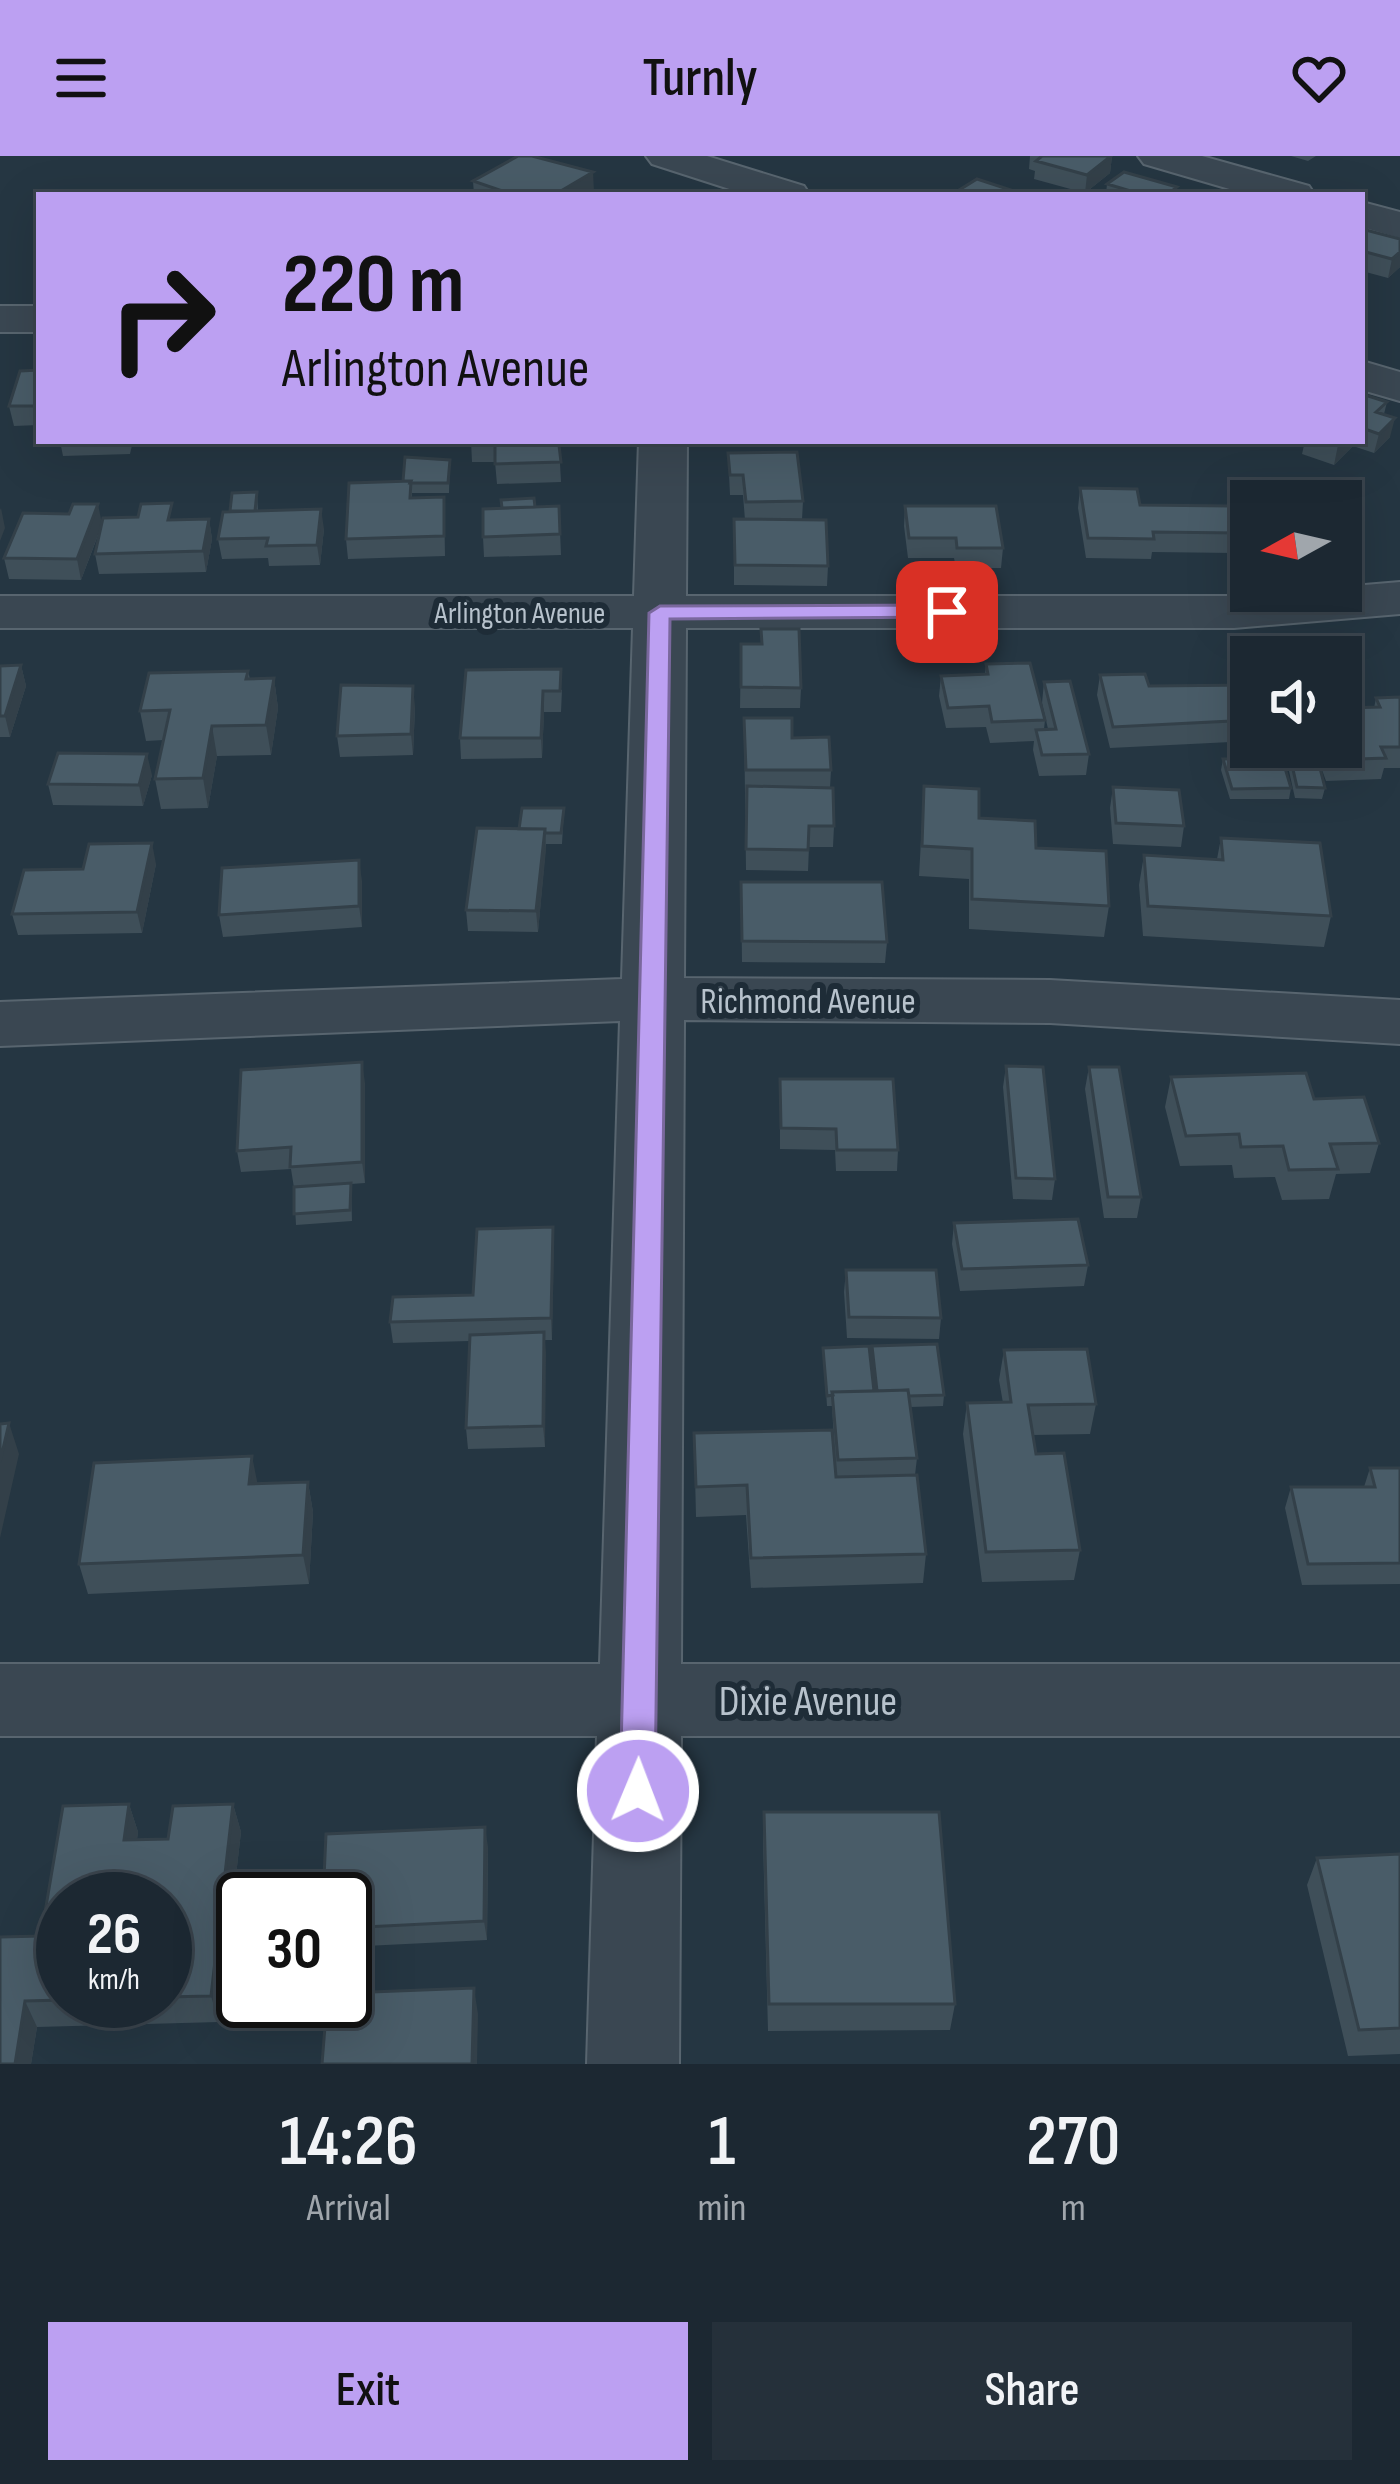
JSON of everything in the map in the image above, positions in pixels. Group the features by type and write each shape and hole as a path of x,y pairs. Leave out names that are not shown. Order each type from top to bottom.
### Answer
{"street":[{"path":"666,156 780,192"},
{"path":"1157,156 1284,192"},
{"path":"1365,215 1400,225"},
{"path":"0,319 36,319"},
{"path":"1365,376 1400,387"},
{"path":"633,2064 663,444"},
{"name":"Arlington Avenue","path":"0,612 1234,611 1400,598"},
{"name":"Richmond Avenue","path":"0,1024 363,1005 766,997 1144,1005 1400,1022"},
{"name":"Dixie Avenue","path":"0,1700 1400,1700"}],"building":[{"path":"518,156 593,172 559,192 505,192 473,181"},
{"path":"1042,156 1111,156 1087,175 1036,161"},
{"path":"1124,172 1177,187 1171,192 1134,192 1107,184"},
{"path":"977,179 1017,192 956,192"},
{"path":"1365,230 1400,239 1400,252 1392,259 1365,252"},
{"path":"36,370 36,406 9,406 20,371"},
{"path":"1365,395 1387,402 1376,412 1395,418 1379,434 1365,429"},
{"path":"495,444 559,445 561,462 495,464"},
{"path":"797,452 803,501 746,502 743,475 730,475 728,453"},
{"path":"405,457 450,460 448,483 403,481"},
{"path":"411,481 410,498 444,497 444,536 346,539 349,483"},
{"path":"1080,488 1137,489 1140,505 1230,506 1230,533 1153,532 1154,539 1088,538"},
{"path":"257,492 255,511 230,511 232,493"},
{"path":"534,498 535,507 502,508 501,500"},
{"path":"172,503 168,520 209,519 203,551 95,554 103,518 138,517 141,504"},
{"path":"73,504 98,504 77,559 4,558 23,513 69,514"},
{"path":"559,506 560,534 483,537 483,509"},
{"path":"905,506 996,506 1003,548 957,548 956,538 909,538"},
{"path":"321,509 317,545 266,546 268,538 218,539 223,512"},
{"path":"734,519 826,520 828,566 735,565"},
{"path":"761,629 799,629 801,688 741,687 741,644 762,644"},
{"path":"1030,663 1045,720 992,722 989,706 948,708 941,676 988,674 986,664"},
{"path":"21,665 5,716 0,716 0,666"},
{"path":"561,669 560,691 543,691 541,738 460,738 466,670"},
{"path":"248,671 246,679 274,678 266,725 212,726 203,778 155,779 170,710 140,711 149,673"},
{"path":"1145,674 1149,686 1230,685 1230,721 1113,727 1100,675"},
{"path":"1070,681 1089,754 1042,755 1036,730 1056,729 1044,682"},
{"path":"341,685 413,686 411,734 337,736"},
{"path":"1400,697 1400,747 1381,747 1386,758 1362,759 1362,707 1380,707 1376,698"},
{"path":"744,718 792,718 792,738 829,737 831,770 746,770"},
{"path":"58,753 147,754 139,785 48,784"},
{"path":"1223,759 1230,759 1230,768 1285,768 1291,788 1232,789"},
{"path":"1293,768 1320,768 1325,788 1297,787"},
{"path":"747,786 833,788 834,826 809,826 808,850 746,849"},
{"path":"924,786 979,789 979,818 1035,821 1036,848 1106,851 1109,906 972,899 972,849 922,846"},
{"path":"1113,787 1179,790 1184,826 1116,823"},
{"path":"522,808 564,808 561,833 519,829"},
{"path":"477,828 545,829 536,911 466,910"},
{"path":"1221,838 1320,843 1331,916 1148,906 1144,855 1223,860"},
{"path":"152,843 137,912 12,914 24,870 83,869 89,844"},
{"path":"359,860 359,906 219,915 222,868"},
{"path":"741,882 882,882 887,942 742,941"},
{"path":"362,1062 362,1162 290,1167 291,1147 237,1151 241,1070"},
{"path":"1006,1066 1043,1067 1055,1179 1016,1178"},
{"path":"1089,1067 1119,1067 1141,1197 1108,1197"},
{"path":"1306,1073 1314,1099 1364,1097 1379,1143 1330,1144 1338,1169 1289,1170 1283,1146 1241,1147 1239,1134 1186,1136 1171,1077"},
{"path":"780,1079 893,1079 898,1150 837,1150 836,1129 781,1128"},
{"path":"351,1183 350,1210 294,1214 294,1187"},
{"path":"1078,1219 1088,1265 962,1269 954,1223"},
{"path":"553,1227 551,1318 390,1322 393,1297 473,1295 477,1229"},
{"path":"846,1270 936,1270 941,1318 849,1317"},
{"path":"544,1332 543,1426 466,1428 470,1335"},
{"path":"937,1344 944,1395 877,1391 872,1346"},
{"path":"869,1346 874,1391 827,1396 823,1348"},
{"path":"1087,1349 1096,1404 1028,1405 1036,1454 1064,1453 1080,1550 986,1552 967,1403 1011,1402 1004,1350"},
{"path":"908,1390 917,1458 838,1460 832,1392"},
{"path":"9,1423 0,1462 0,1424"},
{"path":"832,1430 836,1477 917,1475 926,1554 751,1558 747,1485 696,1487 694,1433"},
{"path":"252,1456 249,1484 308,1482 303,1555 79,1564 94,1463"},
{"path":"1370,1468 1400,1468 1400,1563 1308,1564 1291,1487 1375,1487"},
{"path":"129,1804 124,1840 168,1839 173,1806 233,1804 225,1872 216,1872 211,1996 192,1996 192,1872 52,1872 63,1806"},
{"path":"764,1812 939,1812 955,2004 769,2004"},
{"path":"485,1827 484,1921 372,1927 372,1872 324,1872 326,1834"},
{"path":"1400,1854 1400,2028 1359,2030 1317,1858"},
{"path":"36,1936 36,2001 25,2001 15,2064 0,2064 0,1937"},
{"path":"474,1988 472,2064 322,2064 325,2028 372,2028 372,1992"}],"route":[{"path":"638,1791 660,613 947,612"}]}
